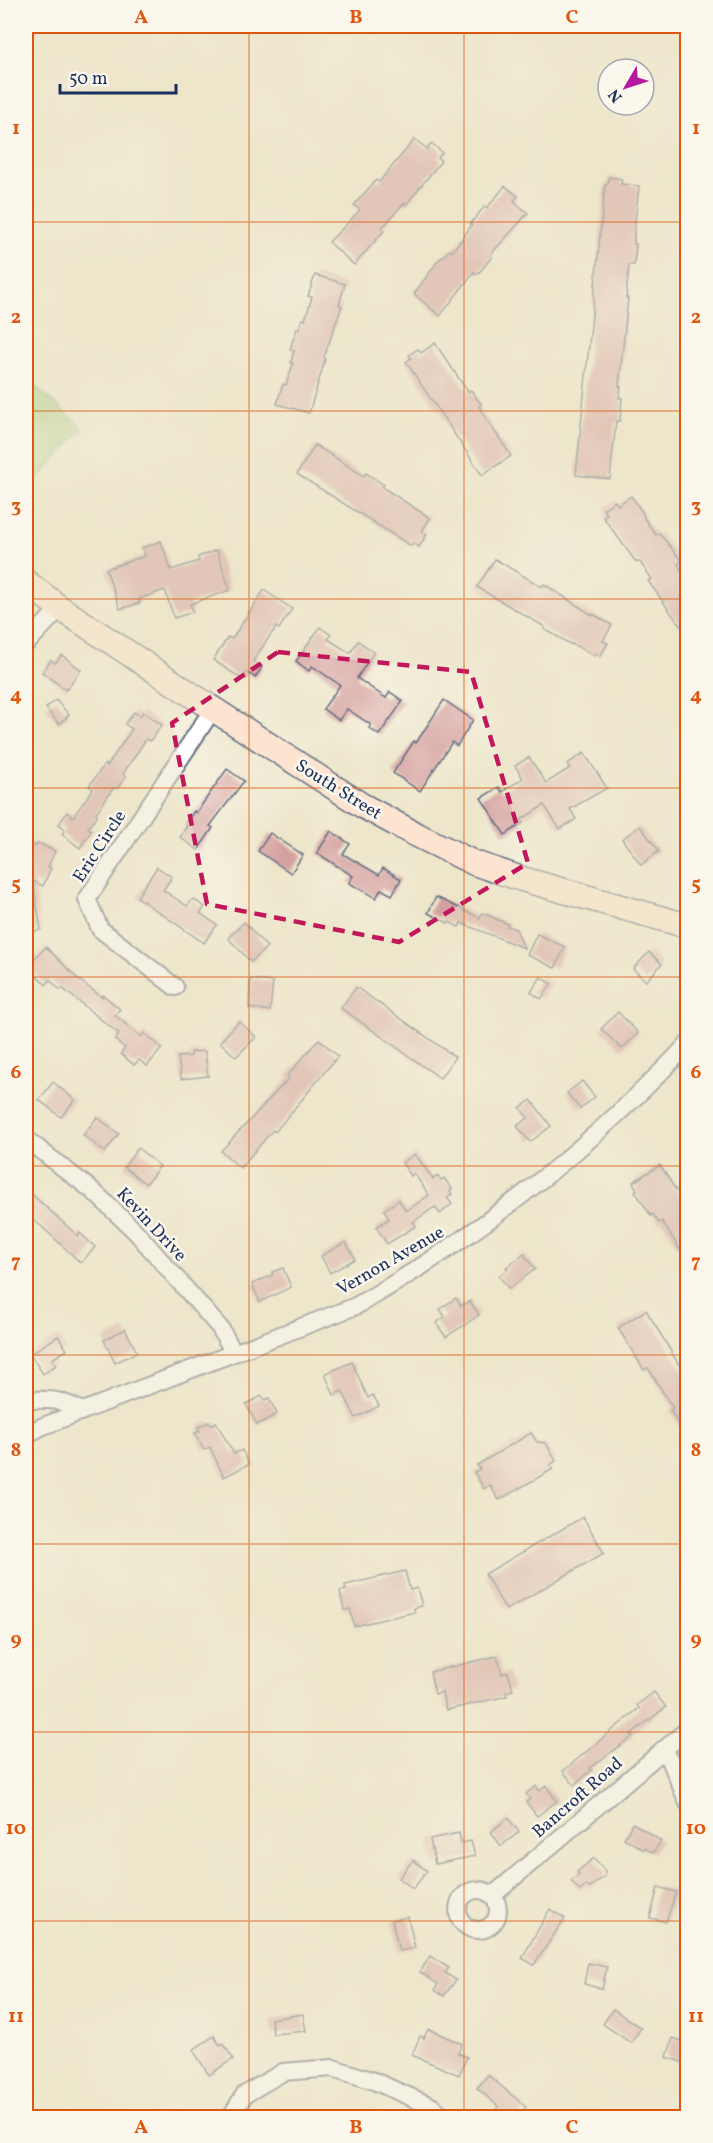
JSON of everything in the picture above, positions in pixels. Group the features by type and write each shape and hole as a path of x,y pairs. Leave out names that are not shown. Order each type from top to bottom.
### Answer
{"street":[{"name":"South Street","path":"26,582 60,608 213,709 363,806 413,833 474,863 687,926"},
{"path":"26,644 60,608"},
{"name":"Eric Circle","path":"175,987 100,928 87,899 213,709"},
{"name":"Vernon Avenue","path":"26,1435 41,1426 356,1306 402,1280 455,1246 538,1183 614,1119 687,1044"},
{"name":"Kevin Drive","path":"26,1139 93,1191 135,1231 220,1328 234,1353"},
{"path":"26,1400 45,1399 65,1402 82,1412"},
{"name":"Bancroft Road","path":"492,1896 687,1729"},
{"path":"662,1750 671,1762 687,1803"},
{"path":"230,2118 244,2095 283,2072 333,2068 374,2081 433,2107 447,2118"}],"highlighted area":[{"path":"278,652 471,672 528,863 399,942 207,904 172,723"}],"green space":[{"path":"26,378 83,429 26,491"}],"building":[{"path":"415,139 427,149 432,143 442,153 438,158 441,161 406,205 404,203 381,229 384,231 354,265 329,242 360,210 354,205 376,180 379,182"},
{"path":"609,177 622,179 621,184 639,186 634,231 634,244 636,244 634,265 629,265 626,298 628,298 619,386 621,387 619,398 622,398 620,421 616,421 610,479 576,475 605,185"},
{"path":"505,186 518,196 514,201 528,213 491,254 492,257 478,274 474,272 440,316 414,294 440,258 449,250 452,252 472,225 470,224"},
{"path":"315,275 345,284 339,305 342,306 324,357 309,413 277,404 283,384 286,385 293,364 291,362 294,351 290,349 297,328 299,329 302,319 305,320 312,297 308,296"},
{"path":"435,343 468,392 471,390 481,404 479,406 511,456 482,475 406,362 411,358 409,355 418,349 421,353"},
{"path":"315,445 364,476 366,473 384,485 382,487 430,518 422,531 427,534 419,547 413,543 411,546 297,474"},
{"path":"631,496 656,535 659,533 682,561 678,564 687,581 687,635 648,581 652,579 640,562 636,562 603,517 607,514 603,509 615,501 618,505"},
{"path":"161,541 171,570 199,561 198,557 217,550 230,590 190,604 193,612 174,618 165,590 139,599 140,603 120,609 106,569 145,556 142,548"},
{"path":"495,559 542,587 544,584 612,625 603,641 608,643 600,656 596,653 595,656 572,645 477,587"},
{"path":"264,590 292,609 279,629 276,627 253,661 262,667 255,678 247,672 242,679 213,660 228,637 232,639"},
{"path":"320,627 331,635 328,639 350,653 358,641 374,652 357,678 386,698 390,692 403,701 379,735 369,728 371,725 347,709 339,720 323,709 340,685 312,666 309,671 296,661"},
{"path":"62,655 81,670 66,690 42,672 51,660 55,663"},
{"path":"56,700 69,715 59,724 46,708"},
{"path":"444,700 473,720 457,746 452,742 420,791 393,773"},
{"path":"134,712 140,716 143,712 162,725 150,741 146,739 123,774 126,776 117,789 114,787 96,813 97,816 88,828 92,830 80,848 62,834 65,829 59,824 67,812 73,817 93,789 89,786 105,764 107,766 132,729 125,724"},
{"path":"584,753 607,788 570,809 576,819 560,829 544,805 521,820 523,823 505,835 481,798 499,787 502,792 523,778 515,766 529,757 546,783 570,768 567,764"},
{"path":"227,769 244,781 210,826 213,828 198,850 180,837 187,826 185,824 194,811 196,813"},
{"path":"640,826 659,851 641,865 622,839"},
{"path":"331,831 350,844 343,854 379,875 383,868 401,879 392,895 381,889 376,898 349,883 353,876 317,853"},
{"path":"270,833 303,855 291,873 258,851"},
{"path":"30,843 36,846 38,843 55,851 43,886 33,881 41,930 26,933 26,853"},
{"path":"157,867 172,877 163,890 187,906 193,899 205,907 200,913 217,925 204,943 137,897"},
{"path":"436,897 480,918 482,913 508,924 507,926 516,929 524,948 461,923 459,927 448,923 428,913"},
{"path":"244,922 267,947 251,962 228,938"},
{"path":"537,934 565,947 555,968 527,955"},
{"path":"46,947 79,980 120,1009 115,1015 141,1037 144,1033 162,1048 147,1066 139,1060 134,1065 121,1054 125,1048 115,1040 119,1034 62,988 60,990 50,980 46,985 27,966"},
{"path":"649,952 662,964 646,981 633,969"},
{"path":"541,977 551,984 541,999 531,992"},
{"path":"250,979 273,982 270,1011 249,1008"},
{"path":"356,987 455,1057 440,1078 341,1008"},
{"path":"618,1012 638,1033 622,1049 601,1029"},
{"path":"239,1021 256,1037 236,1057 220,1042"},
{"path":"319,1039 338,1056 275,1132 273,1130 240,1168 221,1151 289,1078 287,1076"},
{"path":"205,1051 208,1076 181,1079 178,1057 191,1056 191,1052"},
{"path":"582,1081 595,1097 580,1109 567,1093"},
{"path":"53,1082 75,1100 61,1117 39,1100"},
{"path":"531,1100 551,1126 530,1142 517,1126 528,1118 520,1108"},
{"path":"97,1117 119,1134 105,1152 83,1135"},
{"path":"138,1148 160,1166 146,1184 124,1167"},
{"path":"415,1154 433,1179 438,1176 441,1180 444,1178 452,1189 450,1191 452,1194 447,1198 452,1204 440,1214 435,1207 413,1222 416,1226 387,1244 376,1227 389,1219 384,1210 399,1200 406,1211 429,1195 414,1173 411,1176 402,1163"},
{"path":"660,1165 687,1207 687,1261 662,1221 659,1223 653,1214 651,1216 635,1191 637,1190 633,1182"},
{"path":"26,1189 78,1236 80,1233 95,1247 81,1263 26,1215"},
{"path":"346,1242 355,1259 330,1273 321,1256"},
{"path":"524,1254 535,1269 509,1289 499,1276 508,1269 506,1267"},
{"path":"283,1268 291,1287 260,1302 252,1284"},
{"path":"456,1298 461,1306 470,1301 479,1315 446,1337 436,1323 445,1317 440,1309"},
{"path":"646,1310 687,1378 687,1438 670,1410 673,1408 648,1368 644,1370 618,1328"},
{"path":"125,1329 137,1352 115,1363 104,1340"},
{"path":"58,1336 67,1350 52,1359 56,1365 43,1374 30,1354"},
{"path":"352,1362 368,1398 373,1395 379,1406 356,1418 342,1391 334,1395 325,1374"},
{"path":"262,1396 265,1400 269,1398 277,1414 257,1425 246,1404"},
{"path":"209,1422 211,1425 216,1422 234,1454 242,1450 249,1464 224,1477 210,1447 204,1450 195,1433 200,1431 198,1427"},
{"path":"531,1433 537,1442 546,1443 556,1461 550,1465 553,1469 499,1500 490,1485 484,1489 474,1472 480,1469 477,1465"},
{"path":"583,1517 604,1553 506,1610 485,1574"},
{"path":"405,1571 410,1590 417,1588 422,1606 414,1608 415,1612 354,1626 350,1609 344,1610 340,1591 346,1590 345,1585"},
{"path":"497,1656 502,1674 508,1672 513,1690 506,1692 507,1696 446,1710 442,1692 435,1694 430,1672"},
{"path":"654,1692 666,1707 631,1734 633,1736 590,1768 592,1770 574,1785 563,1771 639,1708 637,1705"},
{"path":"536,1786 539,1791 546,1786 557,1801 537,1816 526,1802 530,1799 526,1794"},
{"path":"508,1818 519,1832 501,1846 491,1832"},
{"path":"633,1823 661,1841 653,1853 624,1838"},
{"path":"459,1833 461,1843 471,1841 475,1856 435,1864 430,1839"},
{"path":"594,1858 605,1871 605,1876 589,1888 587,1885 580,1891 571,1881 579,1875 577,1872"},
{"path":"413,1860 427,1871 413,1889 399,1878"},
{"path":"658,1887 676,1892 666,1922 650,1918"},
{"path":"550,1909 565,1918 534,1965 522,1958"},
{"path":"408,1917 415,1948 399,1951 392,1920"},
{"path":"430,1956 449,1968 445,1973 456,1980 444,1996 435,1990 438,1984 420,1972"},
{"path":"588,1963 607,1967 602,1989 584,1984"},
{"path":"613,2009 641,2028 631,2043 603,2024"},
{"path":"303,2014 306,2031 273,2034 271,2019"},
{"path":"428,2029 462,2044 458,2053 467,2057 459,2075 412,2055 420,2036 424,2038"},
{"path":"214,2036 220,2045 223,2043 233,2059 209,2075 193,2050"},
{"path":"673,2038 687,2043 687,2064 667,2057"},
{"path":"488,2075 526,2107 517,2118 506,2118 497,2109 499,2107 477,2088"}]}
